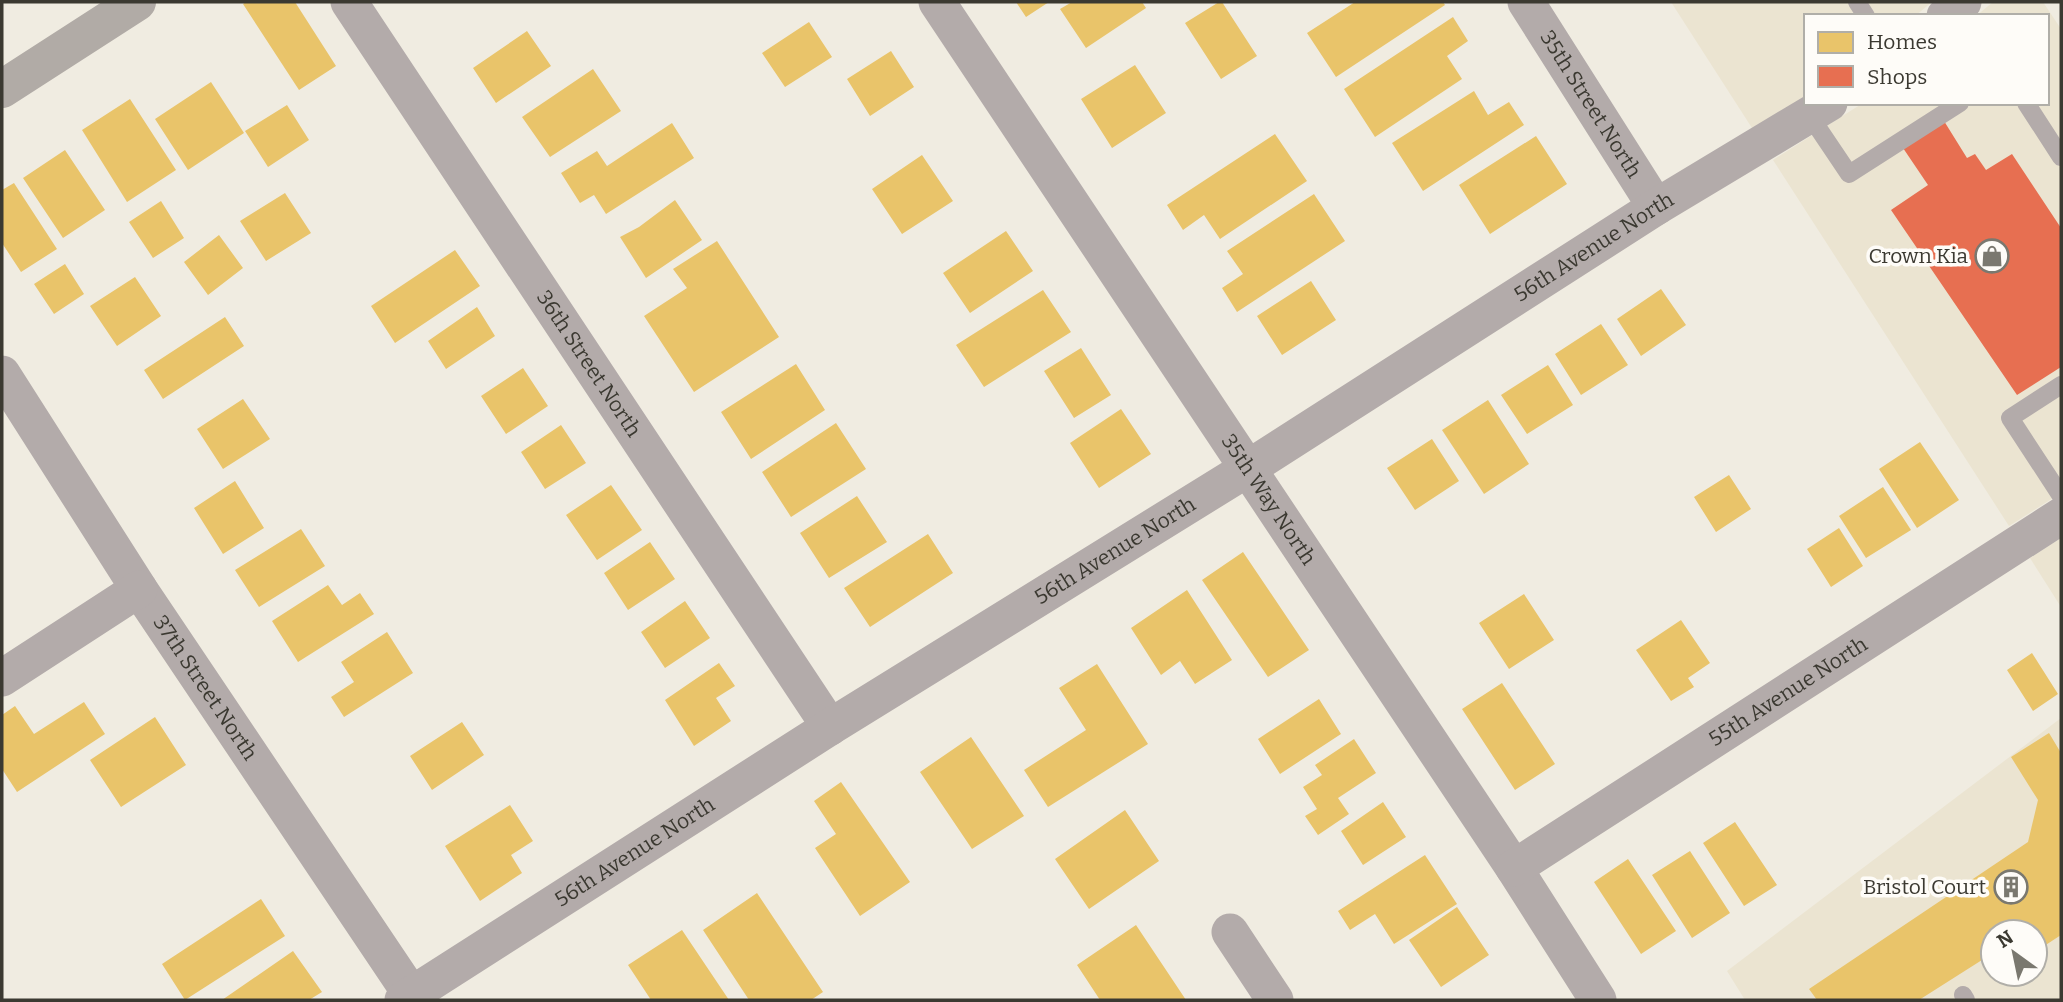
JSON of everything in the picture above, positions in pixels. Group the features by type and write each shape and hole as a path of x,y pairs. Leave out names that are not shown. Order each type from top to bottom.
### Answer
{"street":[{"path":"2,89 137,2"},
{"name":"36th Street North","path":"349,2 830,727"},
{"name":"35th Way North","path":"937,2 1514,869 1598,1000"},
{"name":"35th Street North","path":"1526,2 1656,207"},
{"name":"56th Avenue North","path":"410,998 830,727 1247,469 1656,207 1819,110"},
{"name":"37th Street North","path":"2,374 139,589 410,998"},
{"name":"55th Avenue North","path":"1514,869 2061,516"},
{"path":"2,678 139,589"},
{"path":"1230,932 1275,1000"}],"lane":[{"path":"1819,110 1849,174 1957,105"},
{"path":"2027,105 2061,157"},
{"path":"2061,386 2010,418 2061,496"}],"shaded area":[{"path":"1671,2 1932,2 1917,14 1804,14 1804,97 1752,128"},
{"path":"1993,2 2043,2 2061,29 2061,493 2009,526 1773,160 1860,105 2049,105 2049,14 1978,14"},
{"path":"2061,538 2061,607 2030,558"},
{"path":"2061,718 2061,1000 1745,1000 1727,971"}],"building: Homes":[{"path":"295,2 336,66 299,90 243,4"},
{"path":"1016,2 1049,2 1026,17"},
{"path":"1072,2 1142,2 1146,8 1086,48 1060,9"},
{"path":"1222,2 1257,56 1221,79 1185,23"},
{"path":"1355,2 1443,2 1445,5 1336,77 1307,33"},
{"path":"1453,17 1468,41 1447,56 1462,79 1375,137 1344,89"},
{"path":"809,22 832,57 785,87 762,53"},
{"path":"527,31 551,66 496,103 473,68"},
{"path":"891,51 914,87 870,116 847,79"},
{"path":"1135,65 1166,113 1112,148 1081,99"},
{"path":"593,69 621,111 550,157 522,117"},
{"path":"211,82 244,133 188,170 155,119"},
{"path":"1474,91 1488,115 1509,102 1524,125 1423,191 1392,143"},
{"path":"130,99 176,170 127,202 82,130"},
{"path":"287,105 309,140 268,167 245,131"},
{"path":"672,123 694,158 606,214 594,195 580,203 561,173 597,151 607,166"},
{"path":"1275,134 1307,181 1220,239 1204,215 1183,230 1167,205"},
{"path":"1536,136 1567,184 1490,234 1459,185"},
{"path":"65,150 105,210 63,238 23,178"},
{"path":"922,155 953,201 902,234 872,189"},
{"path":"14,183 57,249 21,272 2,243 2,190"},
{"path":"285,193 311,233 266,261 240,221"},
{"path":"1314,194 1345,241 1237,312 1222,288 1243,274 1227,251"},
{"path":"675,200 702,240 646,278 620,237 639,227"},
{"path":"161,201 184,238 153,258 129,222"},
{"path":"1006,231 1033,271 970,313 943,273"},
{"path":"219,235 243,268 208,295 184,262"},
{"path":"717,241 779,337 694,392 644,316 687,288 673,269"},
{"path":"455,250 480,286 395,343 371,306"},
{"path":"65,264 84,294 54,314 34,284"},
{"path":"135,277 161,316 117,346 90,306"},
{"path":"1311,281 1336,320 1282,355 1257,316"},
{"path":"1661,289 1686,325 1641,356 1617,319"},
{"path":"1043,290 1071,332 984,387 956,345"},
{"path":"477,307 495,336 446,369 428,341"},
{"path":"225,317 244,346 163,399 144,370"},
{"path":"1601,324 1628,365 1581,395 1555,354"},
{"path":"1081,348 1111,395 1074,418 1044,371"},
{"path":"796,364 825,410 751,459 721,412"},
{"path":"1548,365 1573,405 1527,434 1501,395"},
{"path":"523,368 548,406 506,434 481,396"},
{"path":"243,399 270,439 223,469 197,429"},
{"path":"1488,400 1529,464 1484,494 1442,430"},
{"path":"1121,409 1151,454 1099,488 1070,443"},
{"path":"836,423 866,469 791,517 762,472"},
{"path":"561,425 586,463 545,489 521,452"},
{"path":"1432,439 1459,481 1415,510 1387,468"},
{"path":"1920,442 1959,500 1917,528 1879,469"},
{"path":"1729,475 1751,509 1716,532 1694,497"},
{"path":"235,481 264,528 223,554 194,508"},
{"path":"611,485 642,530 597,560 566,515"},
{"path":"1883,487 1911,530 1866,558 1839,516"},
{"path":"857,496 887,542 829,578 800,533"},
{"path":"1839,528 1863,566 1831,587 1807,549"},
{"path":"301,529 325,566 259,607 235,570"},
{"path":"928,534 953,573 870,627 844,588"},
{"path":"650,542 675,579 628,610 604,573"},
{"path":"1243,552 1309,650 1268,677 1202,580"},
{"path":"328,585 342,605 360,593 374,614 298,662 272,621"},
{"path":"1187,590 1232,660 1195,684 1180,661 1161,675 1131,628"},
{"path":"1524,594 1554,640 1509,669 1479,623"},
{"path":"685,601 710,638 665,668 641,632"},
{"path":"1681,620 1710,663 1688,678 1694,687 1671,701 1636,650"},
{"path":"387,632 413,673 344,717 331,697 354,682 341,662"},
{"path":"2032,653 2058,694 2033,711 2007,670"},
{"path":"719,663 735,686 716,698 731,721 694,746 665,700"},
{"path":"1097,664 1148,744 1048,807 1024,770 1086,730 1059,688"},
{"path":"1502,683 1555,764 1515,790 1462,709"},
{"path":"1319,699 1341,734 1280,774 1258,739"},
{"path":"84,702 105,734 17,792 2,769 2,715 15,706 34,734"},
{"path":"155,717 186,765 121,807 90,760"},
{"path":"462,722 484,755 432,790 410,756"},
{"name":"Bristol Court","path":"2049,733 2061,753 2061,935 2049,943 2049,918 1979,918 1979,962 1919,1000 1817,1000 1809,989 2028,842 2038,800 2011,757"},
{"path":"971,737 1024,816 972,849 920,772"},
{"path":"1354,739 1376,773 1338,798 1349,814 1318,835 1305,816 1317,809 1303,787 1322,775 1315,765"},
{"path":"841,782 910,882 860,916 815,848 836,834 814,801"},
{"path":"1383,802 1406,837 1363,865 1341,831"},
{"path":"510,805 533,841 511,855 522,873 480,901 445,846"},
{"path":"1125,810 1159,861 1089,909 1055,859"},
{"path":"1735,822 1777,885 1744,906 1703,843"},
{"path":"1690,851 1730,913 1692,938 1652,875"},
{"path":"1425,855 1457,904 1394,944 1375,914 1350,930 1338,911"},
{"path":"1628,859 1676,931 1641,954 1594,882"},
{"path":"757,893 823,992 811,1000 749,1000 703,930"},
{"path":"261,899 285,936 185,1000 162,964"},
{"path":"1457,907 1489,955 1441,987 1409,940"},
{"path":"1136,925 1186,1000 1100,1000 1077,965"},
{"path":"682,930 729,1000 651,1000 628,965"},
{"path":"293,951 322,992 309,1000 222,1000"}],"building: Shops":[{"name":"Crown Kia","path":"1944,121 1967,158 1975,154 1986,170 2012,154 2061,228 2061,367 2017,395 1891,210 1928,185 1903,148"}],"place":[{"name":"Crown Kia","path":"1992,256"},
{"name":"Bristol Court","path":"2011,887"}]}
